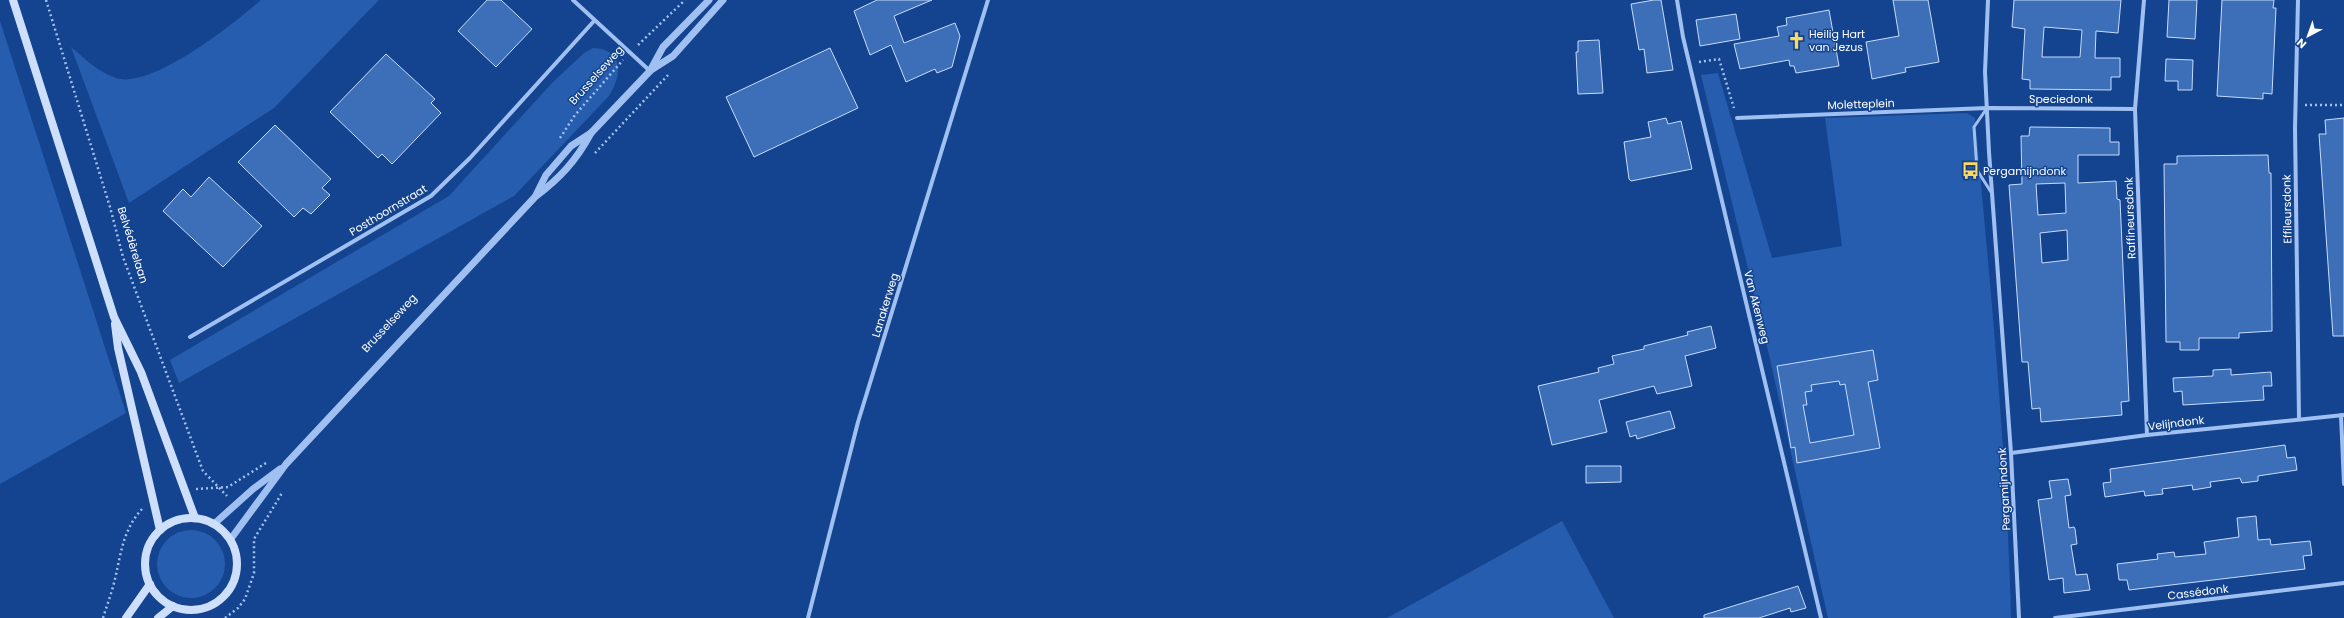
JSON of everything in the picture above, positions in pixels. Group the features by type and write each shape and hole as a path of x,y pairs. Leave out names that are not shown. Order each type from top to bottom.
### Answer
{"main road":[{"path":"13,0 114,317 141,372 195,518"},
{"path":"114,317 118,348 160,530"},
{"path":"195,518 214,524 230,540 237,563 234,580 226,594 205,608 189,610 172,606 159,597 150,584 145,570 146,555 151,542 160,530 176,520 195,518"},
{"path":"126,618 150,584"},
{"path":"158,618 172,606"}],"street":[{"path":"573,0 650,71"},
{"name":"Brusselseweg","path":"650,71 663,47 709,0"},
{"name":"Brusselseweg","path":"535,197 546,175 571,146 591,133 650,71 673,56 723,0"},
{"name":"Lanakerweg","path":"808,618 858,422 988,0"},
{"name":"Van Akenweg","path":"1677,0 1689,63 1822,618"},
{"name":"Pergamijndonk","path":"1988,0 1984,72 1991,192 2011,453 2020,618"},
{"name":"Raffineursdonk","path":"2144,0 2135,109 2147,435"},
{"name":"Effileursdonk","path":"2298,0 2296,105 2300,418"},
{"name":"Posthoornstraat","path":"190,337 431,196 470,158 594,20"},
{"name":"Speciedonk","path":"1987,108 2135,109"},
{"name":"Moletteplein","path":"1737,118 1987,108"},
{"name":"Brusselseweg","path":"230,540 286,464 535,197 555,182 578,156 591,133"},
{"path":"2342,415 2344,484"},
{"name":"Velijndonk","path":"2011,453 2147,435 2300,418 2342,415"},
{"name":"Brusselseweg","path":"214,524 253,489 286,464"},
{"name":"Cassédonk","path":"2055,618 2344,583"}],"lane":[{"path":"1987,108 1974,127 1977,170 1991,192"}],"path":[{"name":"Belvédèrelaan","path":"46,0 110,207 123,257 203,471 218,487"},
{"name":"Brusselseweg","path":"559,140 575,115 630,53 685,0"},
{"path":"1689,63 1719,59 1737,118"},
{"path":"2296,105 2344,105"},
{"path":"185,491 235,484 270,460"},
{"path":"103,618 115,578 124,538 135,517 153,501"},
{"path":"225,618 238,608 250,586 254,573 254,539 260,526"}],"shaded area":[{"path":"261,0 379,0 274,108 129,203 71,47 92,65 103,72 116,78 131,79 150,74 170,65 192,52 232,24"},
{"path":"0,21 126,413 0,484"},
{"path":"593,48 611,53 616,59 618,73 613,89 608,97 514,196 179,383 170,360 449,196 552,83 584,53"},
{"path":"1718,73 1772,258 1842,246 1825,118 1967,113 1975,118 2002,430 2011,618 1828,618 1769,355 1701,75"},
{"path":"1562,521 1614,618 1387,618"},
{"path":"191,530 204,533 215,540 222,551 225,564 222,577 215,588 204,595 191,598 178,595 167,588 160,577 157,564 160,551 167,540 178,533"}],"building":[{"path":"487,0 501,0 532,29 496,67 458,31"},
{"path":"877,0 932,0 894,16 904,43 955,23 960,36 952,67 937,73 935,69 906,82 891,45 870,55 854,11"},
{"path":"1661,0 1673,70 1647,73 1644,49 1639,50 1631,4"},
{"path":"1893,0 1928,0 1939,62 1905,68 1906,72 1872,79 1866,42 1899,36"},
{"path":"2014,0 2121,0 2118,33 2096,31 2095,58 2120,58 2120,77 2111,77 2111,90 2030,89 2030,80 2022,79 2025,29 2012,27","holes":["2044,27 2082,30 2080,57 2042,57"]},
{"path":"2169,0 2197,0 2195,39 2167,37"},
{"path":"2222,0 2274,0 2273,8 2276,8 2272,94 2263,93 2263,99 2217,96"},
{"name":"Heilig Hart van Jezus","path":"1829,10 1839,66 1796,73 1794,66 1790,66 1789,60 1740,69 1734,44 1779,36 1777,27 1787,25 1786,18"},
{"path":"1736,14 1740,39 1700,46 1696,20"},
{"path":"1599,40 1603,93 1578,94 1576,52 1578,52 1578,41"},
{"path":"830,48 858,108 754,157 726,97"},
{"path":"386,54 435,99 431,103 441,113 392,164 382,154 378,158 330,112"},
{"path":"2166,59 2193,60 2192,90 2178,90 2178,81 2165,81"},
{"path":"1666,118 1668,124 1681,121 1692,169 1631,181 1629,179 1624,142 1651,137 1648,122"},
{"path":"2344,118 2344,336 2333,336 2319,134 2326,134 2325,120"},
{"path":"275,125 331,179 322,188 330,195 311,214 303,208 294,217 238,162"},
{"path":"2030,127 2110,128 2110,142 2119,142 2119,155 2078,155 2078,183 2116,181 2117,199 2120,200 2129,401 2121,402 2122,415 2041,422 2040,408 2032,409 2028,362 2022,362 2009,185 2022,184 2021,136 2029,136","holes":["2065,183 2066,213 2038,215 2036,184","2067,230 2068,260 2042,263 2040,233"]},
{"path":"2268,155 2269,173 2271,173 2272,331 2239,333 2239,338 2199,338 2199,350 2180,350 2180,342 2166,342 2164,164 2177,164 2177,156"},
{"path":"209,177 262,226 223,267 163,211 183,189 191,197"},
{"path":"1711,326 1716,348 1685,356 1692,386 1657,394 1654,386 1599,400 1607,432 1552,445 1538,386 1599,372 1598,368 1614,364 1612,356 1644,349 1644,346 1688,335 1687,332"},
{"path":"1873,350 1878,380 1868,382 1880,448 1797,463 1795,447 1791,448 1777,366","holes":["1839,381 1840,385 1845,384 1854,435 1810,443 1803,405 1807,405 1805,392 1812,391 1811,385"]},
{"path":"2231,369 2231,375 2271,372 2272,386 2263,386 2264,400 2183,405 2182,391 2174,392 2173,378 2213,376 2213,370"},
{"path":"1670,411 1675,428 1637,439 1636,435 1630,437 1626,422"},
{"path":"2285,445 2287,458 2295,457 2297,470 2258,476 2258,481 2242,483 2240,478 2210,482 2211,487 2193,490 2192,485 2162,489 2163,494 2145,496 2144,491 2105,497 2103,483 2111,482 2110,469"},
{"path":"1586,466 1621,466 1621,482 1586,483"},
{"path":"2068,479 2071,495 2065,496 2069,528 2074,527 2075,529 2077,544 2071,545 2076,575 2087,574 2090,590 2064,593 2063,578 2049,580 2038,500 2052,498 2049,481"},
{"path":"2256,516 2258,540 2270,539 2271,545 2310,541 2312,555 2303,556 2305,569 2129,590 2127,580 2119,580 2117,564 2158,559 2157,554 2174,552 2175,557 2206,554 2204,542 2239,537 2237,518"},
{"path":"1798,586 1806,608 1791,612 1790,608 1759,618 1704,618 1704,615"}],"place":[{"name":"Heilig Hart van Jezus","path":"1796,40"},
{"name":"Pergamijndonk","path":"1970,171"}]}
